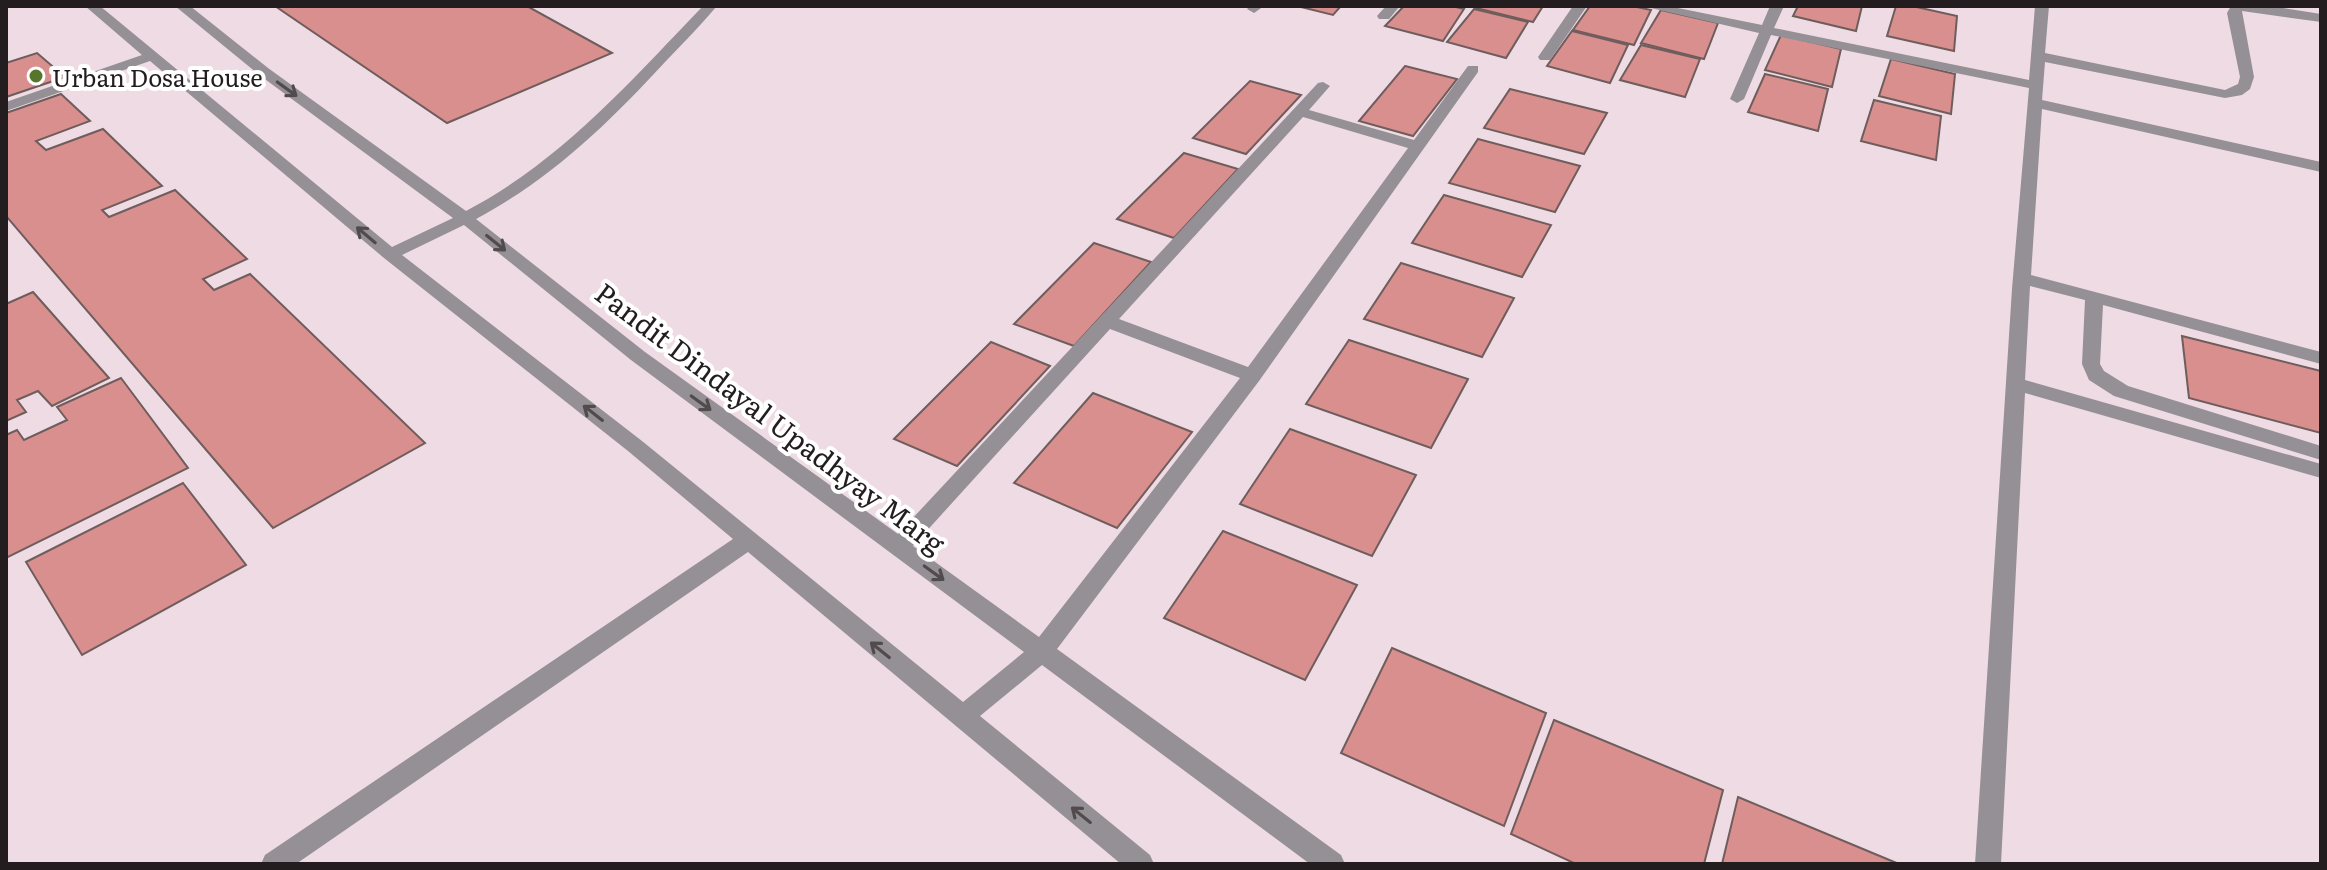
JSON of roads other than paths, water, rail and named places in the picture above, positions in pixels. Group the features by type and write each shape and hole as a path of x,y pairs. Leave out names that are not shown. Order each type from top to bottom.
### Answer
{"street":[{"path":"92,6 390,254 635,446 1141,864"},
{"name":"Pandit Dindayal Upadhyay Marg","path":"182,6 263,71 466,219 638,356 1332,864"},
{"path":"390,254 466,219 527,182 576,142 710,6"},
{"path":"1545,57 1580,6"},
{"path":"1649,6 1766,30 2035,94 2321,167"},
{"path":"1737,99 1777,6"},
{"path":"1988,864 2022,278 2042,6"},
{"path":"2038,56 2204,90 2237,92 2245,86 2247,77 2234,13 2236,8 2245,6 2321,18"},
{"path":"6,107 151,56"},
{"path":"962,717 1041,652 1252,376 1473,69"},
{"path":"899,547 1323,86"},
{"path":"1301,112 1418,146"},
{"path":"2022,278 2321,358"},
{"path":"2094,298 2091,364 2096,375 2121,391 2321,453"},
{"path":"1107,321 1252,376"},
{"path":"2016,384 2321,471"},
{"path":"274,864 747,541"}],"place":[{"name":"Urban Dosa House","path":"36,76"}]}
